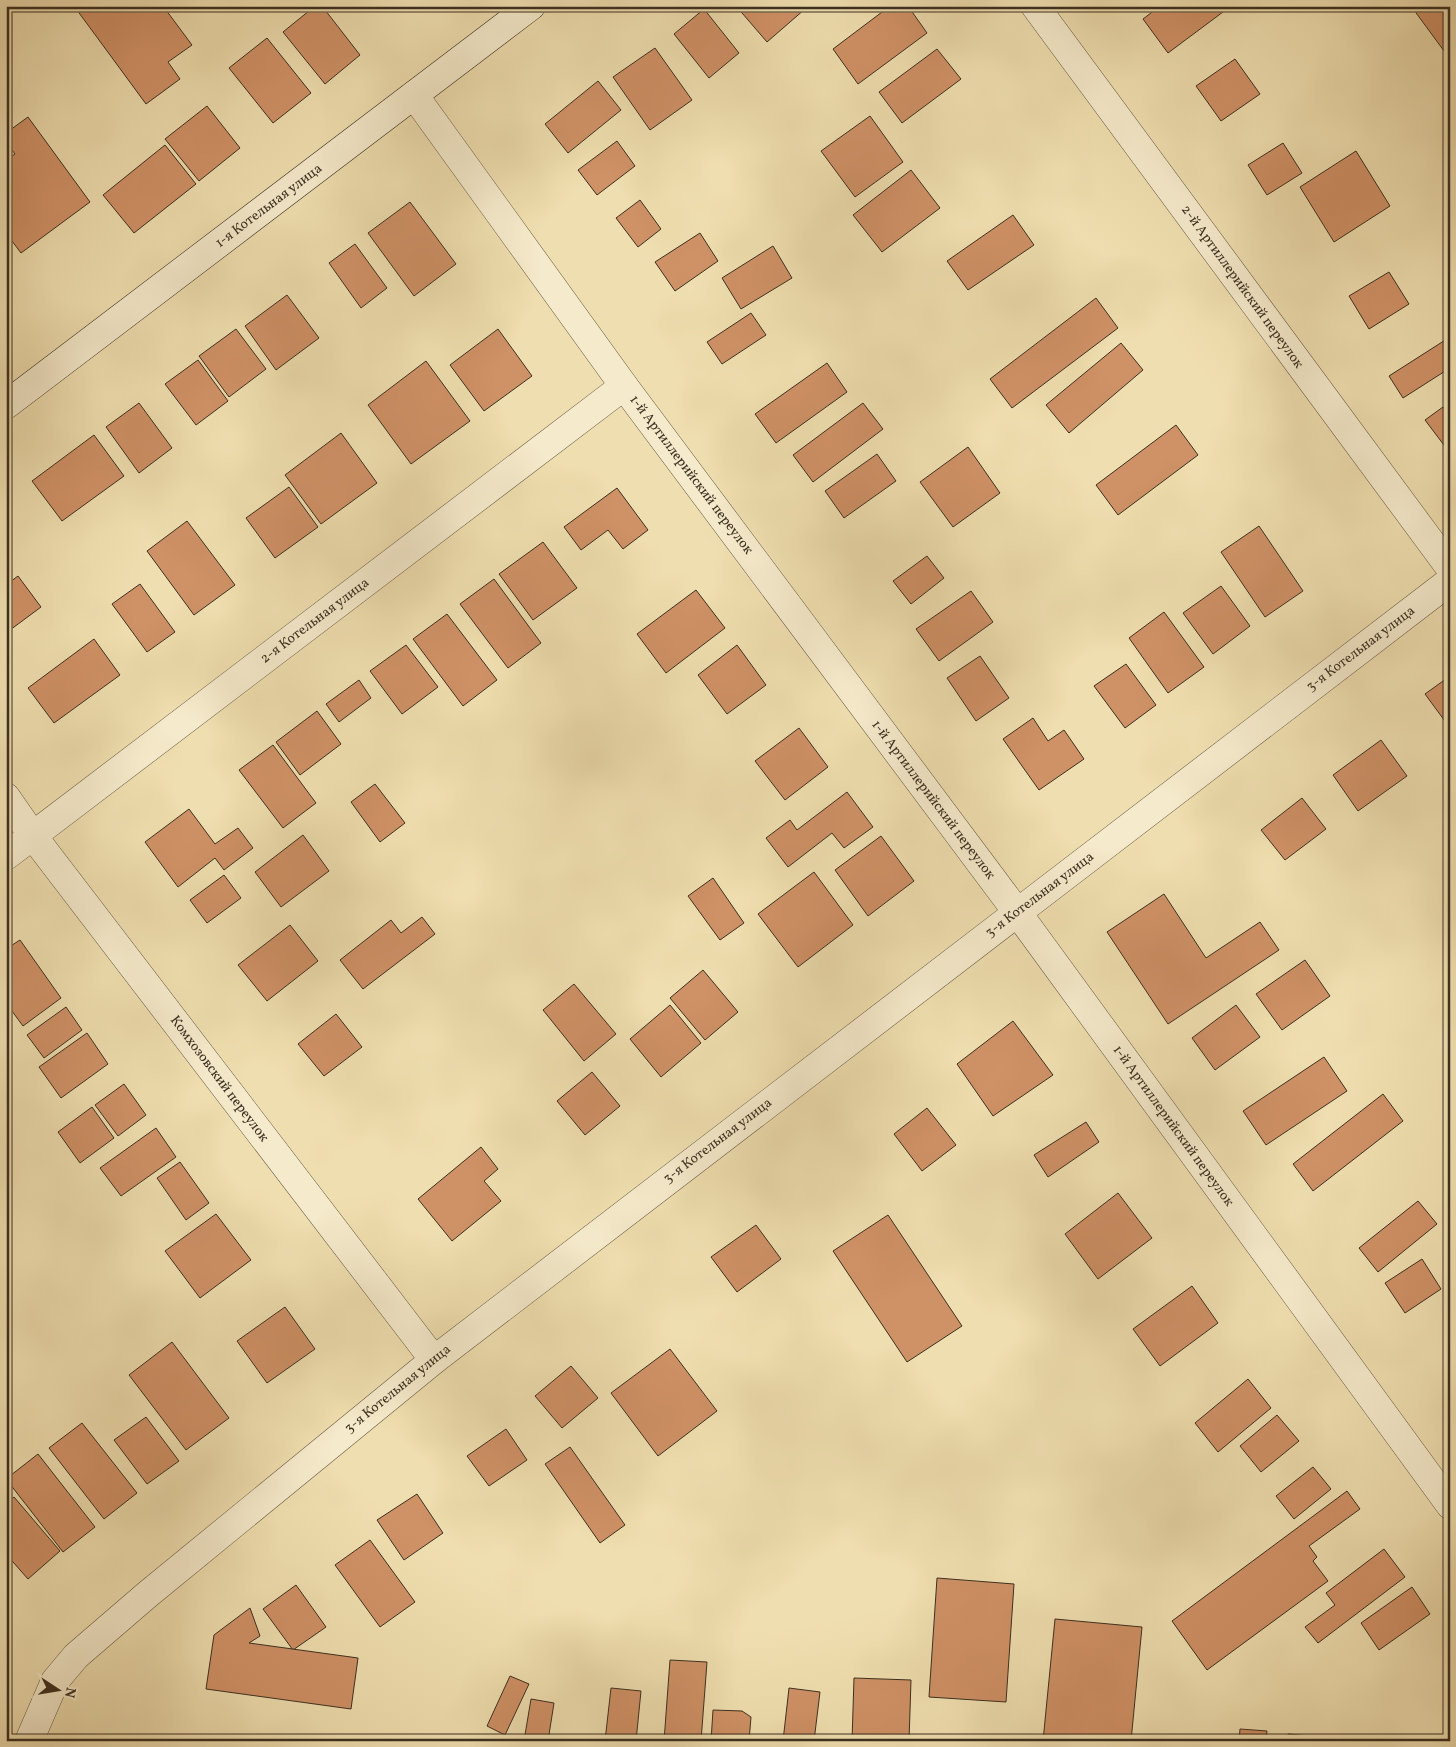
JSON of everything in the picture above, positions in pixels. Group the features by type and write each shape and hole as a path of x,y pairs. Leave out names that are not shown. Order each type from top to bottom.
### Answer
{"street":[{"name":"1-я Котельная улица","path":"6,405 531,6"},
{"name":"2-й Артиллерийский переулок","path":"1035,6 1450,568"},
{"name":"1-й Артиллерийский переулок","path":"414,95 624,386 1017,912 1450,1505"},
{"name":"2-я Котельная улица","path":"6,856 624,386"},
{"name":"3-я Котельная улица","path":"29,1741 55,1681 76,1656 148,1594 434,1360 1450,581"},
{"name":"Комхозовский переулок","path":"6,797 33,836 434,1360"}],"building":[{"path":"74,6 163,6 192,45 168,62 180,79 146,104"},
{"path":"315,6 322,6 360,55 325,84 283,32"},
{"path":"736,6 803,6 805,9 767,42"},
{"path":"890,6 908,6 927,33 858,84 833,49"},
{"path":"1160,6 1231,6 1168,53 1143,19"},
{"path":"1411,6 1450,6 1450,53 1447,55"},
{"path":"704,9 739,53 709,78 674,34"},
{"path":"267,38 311,93 273,123 229,68"},
{"path":"655,48 692,100 650,130 613,77"},
{"path":"937,49 961,79 902,123 879,92"},
{"path":"1235,59 1260,94 1221,121 1196,86"},
{"path":"598,81 621,110 568,153 545,124"},
{"path":"207,106 240,148 199,181 165,139"},
{"path":"870,116 903,162 855,197 821,151"},
{"path":"28,117 90,202 21,253 6,233 6,160 15,154 6,142 6,133"},
{"path":"617,141 635,166 597,195 578,170"},
{"path":"1283,143 1302,173 1267,195 1248,165"},
{"path":"165,145 196,184 134,233 103,195"},
{"path":"1356,151 1390,206 1334,242 1300,187"},
{"path":"911,170 940,208 882,252 853,215"},
{"path":"640,200 661,229 638,247 616,218"},
{"path":"410,202 456,264 414,296 368,233"},
{"path":"1013,215 1034,245 968,290 947,261"},
{"path":"700,233 718,261 675,291 655,262"},
{"path":"355,244 387,288 361,308 329,263"},
{"path":"773,246 792,278 741,309 722,278"},
{"path":"1389,272 1409,304 1369,329 1349,296"},
{"path":"287,295 319,338 276,370 245,326"},
{"path":"1096,298 1118,328 1012,408 990,379"},
{"path":"751,313 766,335 722,364 707,342"},
{"path":"236,329 266,369 229,397 199,356"},
{"path":"498,329 532,376 484,411 450,365"},
{"path":"1450,337 1450,368 1403,398 1389,376"},
{"path":"1121,343 1143,370 1069,433 1046,405"},
{"path":"198,360 228,401 196,425 165,384"},
{"path":"426,361 470,421 411,464 368,405"},
{"path":"827,363 847,392 776,443 755,414"},
{"path":"139,403 172,448 139,473 106,427"},
{"path":"863,403 883,429 813,482 793,455"},
{"path":"1443,407 1450,417 1450,453 1425,420"},
{"path":"1176,425 1198,455 1118,515 1096,485"},
{"path":"341,433 377,483 321,524 285,475"},
{"path":"94,435 124,476 62,521 32,481"},
{"path":"968,447 1000,493 953,527 920,482"},
{"path":"877,454 896,481 844,518 825,491"},
{"path":"289,487 318,527 275,558 246,518"},
{"path":"617,488 648,530 623,549 608,530 581,550 564,527"},
{"path":"187,521 235,585 194,615 147,551"},
{"path":"1259,526 1303,591 1265,617 1221,552"},
{"path":"543,542 577,588 533,620 499,574"},
{"path":"927,556 944,578 911,604 893,581"},
{"path":"18,576 41,607 6,633 6,585"},
{"path":"494,579 541,643 508,668 460,604"},
{"path":"140,584 175,632 147,652 112,604"},
{"path":"1221,586 1250,626 1213,654 1183,613"},
{"path":"696,590 725,628 666,673 637,634"},
{"path":"971,591 993,622 939,661 916,629"},
{"path":"1164,612 1204,667 1168,693 1129,638"},
{"path":"447,614 497,680 463,706 413,639"},
{"path":"94,639 120,675 54,723 28,688"},
{"path":"406,645 438,687 402,714 370,671"},
{"path":"737,645 766,685 727,714 698,675"},
{"path":"980,656 1009,698 976,721 947,678"},
{"path":"1126,664 1156,705 1125,728 1094,686"},
{"path":"1450,676 1450,728 1425,694"},
{"path":"359,680 371,698 339,722 326,704"},
{"path":"317,711 341,744 300,775 276,742"},
{"path":"1033,718 1048,741 1064,730 1084,759 1039,790 1003,739"},
{"path":"799,728 828,767 785,800 755,761"},
{"path":"1381,740 1407,776 1358,811 1333,775"},
{"path":"273,745 316,803 283,828 239,770"},
{"path":"375,784 405,823 380,842 351,802"},
{"path":"847,792 873,827 844,848 832,833 788,867 766,838 790,820 797,830"},
{"path":"1302,798 1326,829 1285,860 1261,830"},
{"path":"189,809 215,844 238,828 253,848 224,870 215,858 178,887 145,842"},
{"path":"303,835 329,871 281,907 255,872"},
{"path":"881,836 914,881 868,916 835,870"},
{"path":"814,872 853,925 798,967 758,914"},
{"path":"224,875 241,898 207,923 190,900"},
{"path":"713,878 744,923 720,940 688,896"},
{"path":"1164,894 1206,958 1260,922 1279,950 1168,1024 1107,932"},
{"path":"422,917 435,934 363,989 340,960 391,920 401,933"},
{"path":"290,925 318,961 267,1001 238,965"},
{"path":"20,940 61,998 23,1026 6,1003 6,949"},
{"path":"1305,960 1330,996 1282,1030 1256,994"},
{"path":"703,970 738,1012 705,1040 670,998"},
{"path":"574,984 616,1034 584,1061 543,1010"},
{"path":"670,1005 701,1043 661,1077 630,1039"},
{"path":"1236,1005 1260,1037 1215,1070 1192,1038"},
{"path":"66,1007 82,1030 44,1058 27,1035"},
{"path":"336,1014 362,1047 324,1076 298,1044"},
{"path":"1013,1021 1053,1075 993,1116 957,1064"},
{"path":"87,1033 108,1064 61,1098 39,1067"},
{"path":"1324,1057 1347,1091 1266,1145 1243,1111"},
{"path":"592,1072 620,1106 585,1135 557,1101"},
{"path":"124,1084 146,1115 118,1136 95,1105"},
{"path":"1383,1094 1403,1121 1313,1191 1293,1164"},
{"path":"92,1107 114,1138 80,1163 58,1132"},
{"path":"927,1108 956,1145 922,1171 894,1134"},
{"path":"1086,1122 1099,1142 1048,1177 1034,1155"},
{"path":"156,1128 176,1157 121,1196 100,1168"},
{"path":"481,1147 498,1169 484,1181 501,1201 452,1241 418,1199"},
{"path":"180,1162 209,1203 186,1220 157,1178"},
{"path":"1118,1193 1152,1238 1098,1279 1065,1234"},
{"path":"1418,1201 1437,1224 1378,1272 1359,1248"},
{"path":"216,1214 251,1260 200,1298 165,1251"},
{"path":"888,1215 962,1326 907,1362 833,1251"},
{"path":"756,1225 781,1259 737,1292 711,1257"},
{"path":"1422,1259 1441,1289 1405,1313 1385,1283"},
{"path":"1192,1286 1218,1323 1160,1366 1133,1329"},
{"path":"285,1307 315,1349 267,1383 237,1341"},
{"path":"172,1342 229,1418 186,1450 129,1375"},
{"path":"670,1349 717,1411 658,1456 611,1393"},
{"path":"571,1366 598,1398 562,1428 535,1396"},
{"path":"1248,1379 1271,1408 1218,1452 1195,1423"},
{"path":"1277,1415 1299,1441 1261,1472 1240,1446"},
{"path":"146,1417 179,1461 147,1484 114,1440"},
{"path":"82,1423 137,1493 104,1519 49,1448"},
{"path":"506,1429 527,1460 489,1486 467,1456"},
{"path":"570,1447 625,1525 600,1543 545,1464"},
{"path":"38,1454 95,1527 63,1552 6,1479"},
{"path":"1313,1467 1331,1489 1294,1519 1276,1496"},
{"path":"1347,1491 1360,1509 1309,1546 1317,1557 1313,1561 1328,1581 1207,1670 1172,1621"},
{"path":"417,1494 443,1533 404,1560 377,1520"},
{"path":"14,1497 60,1551 28,1579 6,1554 6,1504"},
{"path":"370,1540 415,1602 380,1627 335,1565"},
{"path":"1384,1549 1405,1577 1318,1643 1305,1627 1335,1605 1326,1593"},
{"path":"937,1578 1014,1584 1006,1702 929,1697"},
{"path":"296,1585 326,1627 293,1650 263,1609"},
{"path":"1412,1587 1430,1614 1379,1650 1361,1623"},
{"path":"250,1608 260,1636 249,1643 358,1658 351,1709 206,1689 214,1635"},
{"path":"1055,1619 1142,1627 1131,1741 1043,1741"},
{"path":"670,1660 707,1662 701,1741 664,1741"},
{"path":"510,1676 529,1684 505,1735 487,1726"},
{"path":"854,1678 911,1680 909,1741 852,1741"},
{"path":"611,1688 641,1691 636,1741 605,1741"},
{"path":"789,1688 820,1692 814,1741 783,1741"},
{"path":"531,1699 554,1703 548,1741 524,1741"},
{"path":"713,1710 742,1711 751,1717 749,1741 711,1741"},
{"path":"1240,1729 1267,1731 1266,1741 1239,1741"},
{"path":"1288,1734 1347,1739 1346,1741 1288,1741"}]}
